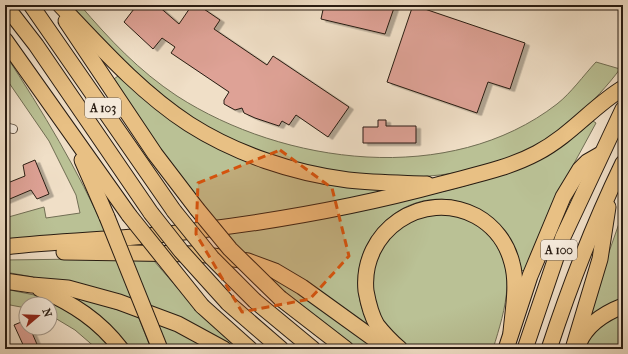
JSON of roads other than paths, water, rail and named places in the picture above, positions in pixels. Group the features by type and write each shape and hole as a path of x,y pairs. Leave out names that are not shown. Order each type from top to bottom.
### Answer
{"highway":[{"name":"A 103","path":"5,5 43,56 151,213 181,251 228,303 281,349"},
{"name":"A 103","path":"31,5 174,211 212,258 255,301 313,349"},
{"path":"56,5 155,154 230,249 280,298 346,349"},
{"path":"60,5 125,71 162,103 202,132 233,147 286,167 333,178 380,183 442,184"},
{"path":"5,40 129,215 202,306 250,349"},
{"path":"5,248 126,238 236,225 392,198 500,169 537,153 569,133 623,88"},
{"name":"A 100","path":"525,349 563,238 623,109"},
{"path":"72,136 107,217 160,349"},
{"path":"506,349 530,276 563,197 580,169 587,162 601,154"},
{"name":"A 100","path":"549,349 565,300 610,189 623,163"},
{"path":"573,349 600,259 610,189"},
{"path":"400,349 387,338 376,324 366,293 367,269 371,253 387,229 411,212 426,208 456,208 469,213 482,220 501,239 508,250 514,275 511,332"},
{"path":"5,253 89,252 199,254 248,261 275,271 302,288 388,349"},
{"path":"5,281 68,288 119,302 178,324 224,349"},
{"path":"32,285 71,304 86,314 108,332 121,349"},
{"path":"576,349 580,340 595,322 603,315 623,306"}]}
